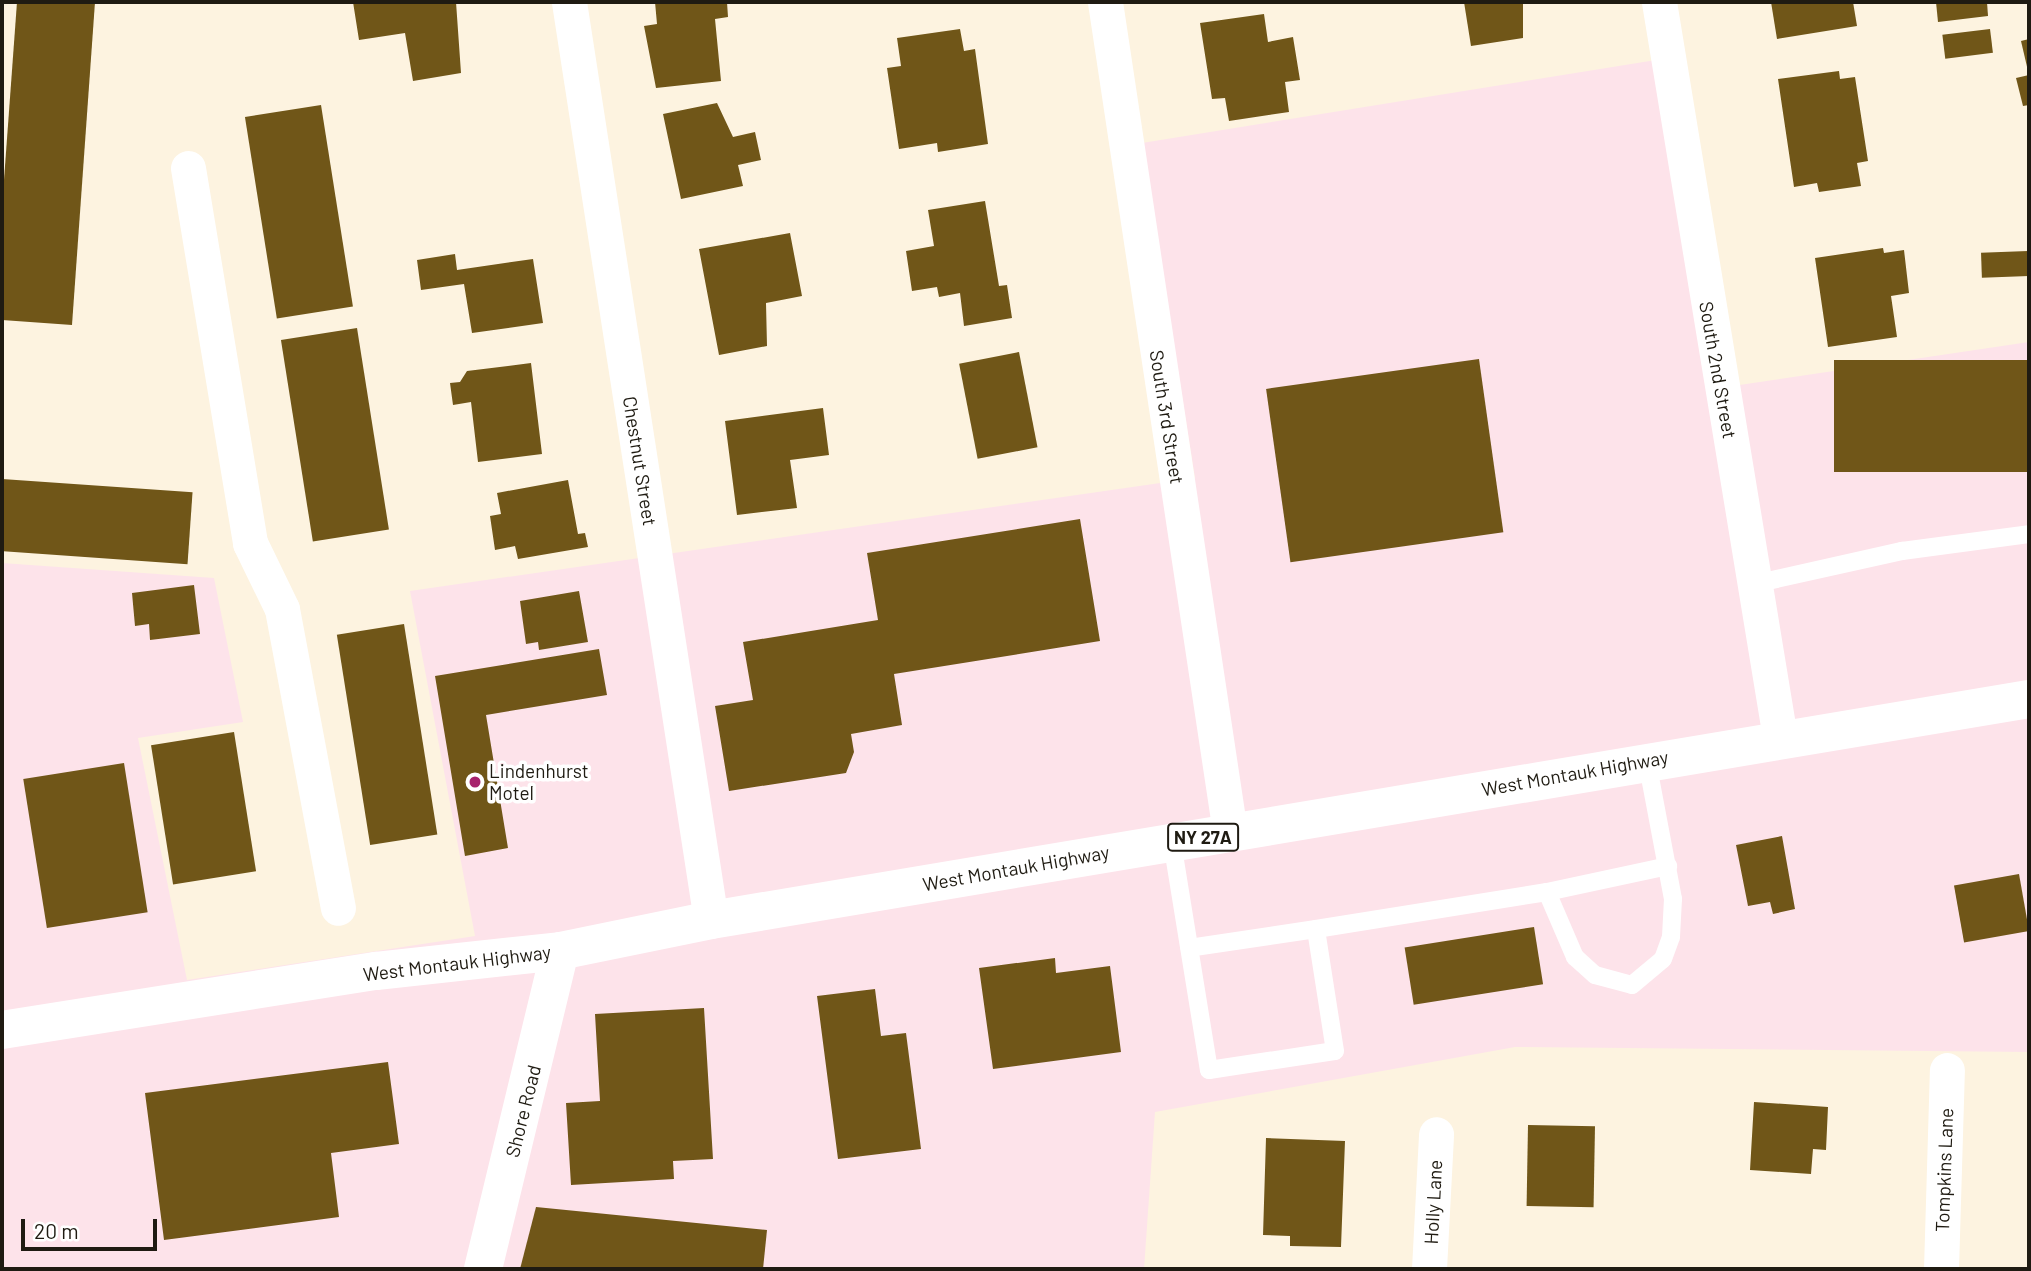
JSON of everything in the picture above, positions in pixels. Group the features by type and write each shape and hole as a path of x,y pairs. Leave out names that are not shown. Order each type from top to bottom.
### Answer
{"main road":[{"name":"West Montauk Highway","path":"2,1030 376,971 560,951 711,919 1780,738 2029,699"},
{"name":"Shore Road","path":"483,1269 560,951"}],"street":[{"name":"Chestnut Street","path":"569,2 711,919"},
{"name":"South 3rd Street","path":"1105,2 1230,832"},
{"name":"South 2nd Street","path":"1660,2 1780,738"},
{"path":"188,168 250,543 282,610 338,908"},
{"name":"Tompkins Lane","path":"1941,1269 1947,1070"},
{"name":"Holly Lane","path":"1429,1269 1436,1134"}],"lane":[{"path":"1754,584 1902,551 2029,534"},
{"path":"1547,892 1575,957 1594,975 1632,985 1663,959 1671,937 1668,866 1647,761"},
{"path":"1172,842 1209,1070 1335,1051 1316,929"},
{"path":"1189,948 1547,892 1668,866"}],"shaded area":[{"path":"1656,60 1706,390 2029,342 2029,1052 1515,1047 1155,1112 1144,1269 2,1269 2,563 214,578 243,722 138,738 187,980 475,936 410,591 1195,478 1142,143"}],"building":[{"path":"17,2 95,2 72,325 2,320 2,207"},
{"path":"353,2 456,2 461,73 413,81 405,33 359,40"},
{"path":"655,2 727,2 728,17 715,19 721,81 656,88 644,26 657,24"},
{"path":"1464,2 1523,2 1523,38 1471,46"},
{"path":"1771,2 1853,2 1857,26 1777,39"},
{"path":"1936,2 1987,2 1988,16 1938,22"},
{"path":"1264,14 1268,42 1293,37 1300,80 1285,82 1289,112 1229,121 1225,98 1212,99 1200,23"},
{"path":"960,29 964,51 975,49 988,144 938,152 937,143 899,149 887,68 901,66 897,38"},
{"path":"1990,29 1993,53 1945,59 1942,35"},
{"path":"2029,39 2029,71 2028,71 2021,41"},
{"path":"1839,71 1840,79 1855,77 1868,161 1857,163 1861,186 1819,192 1817,183 1794,187 1778,79"},
{"path":"2029,75 2029,105 2023,106 2016,78"},
{"path":"717,103 733,137 755,132 761,160 738,165 743,186 681,199 663,114"},
{"path":"321,105 353,306 277,319 245,117"},
{"path":"985,201 999,286 1007,285 1012,318 964,326 960,293 939,297 937,287 912,291 906,251 934,246 928,210"},
{"path":"790,233 802,296 766,303 767,346 719,355 699,249"},
{"path":"1883,248 1884,253 1904,250 1909,293 1891,296 1897,337 1828,347 1815,258"},
{"path":"2028,251 2029,276 1982,278 1981,253"},
{"path":"455,254 457,270 533,259 543,323 472,333 464,284 421,290 417,260"},
{"path":"357,328 389,529 313,542 281,340"},
{"path":"1019,352 1038,447 978,459 959,364"},
{"path":"1479,359 1503,532 1290,562 1266,389"},
{"path":"1834,360 2029,360 2029,472 1834,472"},
{"path":"531,363 542,454 478,462 471,402 453,405 450,383 460,382 467,371"},
{"path":"823,408 829,455 790,460 797,508 737,515 725,421"},
{"path":"2,479 193,492 188,564 2,551"},
{"path":"568,480 578,534 585,533 588,547 518,559 515,546 495,550 490,516 501,514 497,493"},
{"path":"1080,519 1100,641 894,674 902,725 851,734 854,752 846,773 729,791 715,706 753,700 743,642 878,620 867,553"},
{"path":"194,585 200,634 150,640 149,624 135,626 132,593"},
{"path":"579,591 588,642 539,650 538,642 526,644 520,601"},
{"path":"404,624 437,834 370,845 337,635"},
{"name":"Lindenhurst Motel","path":"599,649 607,695 486,715 508,848 465,856 435,676"},
{"path":"234,732 256,871 173,884 151,745"},
{"path":"124,763 148,912 47,928 23,779"},
{"path":"1782,836 1795,909 1773,914 1770,902 1748,906 1736,845"},
{"path":"2019,874 2029,931 1964,943 1954,885"},
{"path":"1534,927 1543,984 1414,1005 1405,947"},
{"path":"1055,958 1056,973 1110,966 1121,1052 993,1069 979,968"},
{"path":"875,989 881,1036 906,1033 921,1149 838,1159 817,996"},
{"path":"704,1008 713,1159 673,1161 674,1179 571,1185 566,1103 600,1101 595,1014"},
{"path":"388,1062 399,1144 331,1153 339,1217 164,1240 145,1093"},
{"path":"1754,1102 1828,1107 1826,1150 1813,1149 1811,1174 1750,1170"},
{"path":"1528,1125 1595,1126 1594,1207 1527,1206"},
{"path":"1266,1138 1345,1141 1341,1247 1290,1246 1290,1236 1263,1235"},
{"path":"536,1207 767,1230 763,1269 520,1269"}],"place":[{"name":"Lindenhurst Motel","path":"475,782"}]}
